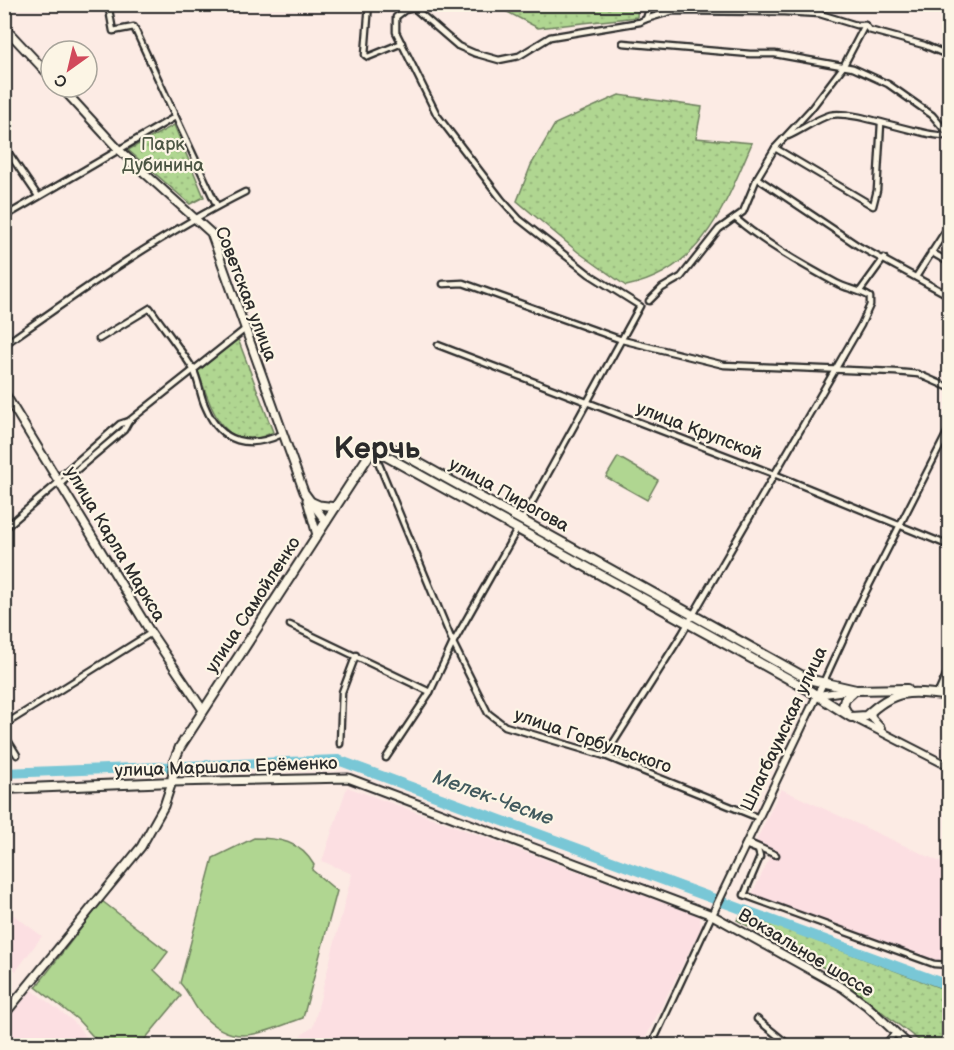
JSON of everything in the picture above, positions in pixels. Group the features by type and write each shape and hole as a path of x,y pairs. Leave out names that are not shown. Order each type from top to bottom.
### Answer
{"main road":[{"path":"4,27 39,64"},
{"name":"Советская улица","path":"72,99 119,150 196,217 211,233 306,498 326,522"},
{"name":"улица Карла Маркса","path":"4,392 151,633 202,710"},
{"name":"улица Пирогова","path":"373,449 390,447 808,679 857,690 950,694"},
{"name":"улица Пирогова","path":"373,449 818,695 850,716"},
{"name":"улица Самойленко","path":"172,782 175,759 202,710 373,449"},
{"path":"306,498 320,505 336,507"},
{"path":"306,498 317,535"},
{"path":"871,709 869,695 857,690 845,699 843,706 850,716 861,718 871,709 903,691"},
{"name":"улица Маршала Ерёменко","path":"4,789 348,778 713,912"},
{"path":"4,1015 146,839 164,806 172,782"},
{"name":"Вокзальное шоссе","path":"713,912 843,988 866,1005 910,1046"}],"street":[{"path":"108,4 113,31 134,27 217,206"},
{"path":"369,4 363,52 368,57 402,43"},
{"path":"646,19 651,4"},
{"path":"386,759 430,692 453,643 588,404 640,306 589,274 519,219 502,201 437,115 396,32 396,17 405,10 414,8 459,46 499,60 519,56 544,39 631,24 673,11 820,14 865,25 869,30 924,45 950,56"},
{"path":"649,301 662,288 681,277 710,238 743,212 757,178 775,148 843,67 865,25"},
{"path":"623,43 750,54 775,54 854,68 888,84 932,115 949,136"},
{"path":"786,137 832,114 933,136 949,136"},
{"path":"4,217 175,117"},
{"path":"775,148 873,206 877,190 881,123"},
{"path":"4,146 38,196"},
{"path":"757,178 860,246 950,296"},
{"path":"4,345 117,266 196,217 245,192"},
{"path":"605,756 688,624 870,305 870,297 860,291 843,287 814,271 768,243 735,218"},
{"path":"916,277 950,224"},
{"path":"932,252 950,263"},
{"path":"860,291 884,258"},
{"path":"443,284 463,283 622,340 724,365 918,374 950,388"},
{"path":"99,339 150,308 194,370 206,409 213,421 226,434 240,442 254,443 282,434"},
{"path":"4,529 120,424 129,421 244,330"},
{"name":"улица Крупской","path":"438,345 774,474 950,546"},
{"name":"Шлагбаумская улица","path":"651,1046 823,683 950,427"},
{"name":"улица Горбульского","path":"373,449 453,643 488,713 505,726 605,756 759,818"},
{"path":"291,625 430,692"},
{"path":"4,724 151,633"},
{"path":"340,744 342,692 356,655"},
{"path":"938,693 950,666"},
{"path":"818,695 857,690"},
{"path":"871,709 875,723 894,736"},
{"path":"850,716 894,736 950,767"},
{"path":"4,734 17,755"},
{"path":"746,844 776,855"},
{"path":"759,849 760,856 744,895 934,964 950,965"},
{"path":"757,1018 790,1046"},
{"path":"884,1046 896,1032"}],"shaded area":[{"path":"347,787 700,916 701,928 642,1045 287,1045 313,1027 352,874 322,861"},
{"path":"781,789 949,866 949,966 749,900 773,851 755,843"},
{"path":"4,908 42,936 16,971 5,962"},
{"path":"32,990 73,1021 93,1045 5,1045 5,1022"}],"green space":[{"path":"494,5 638,5 637,17 538,28"},
{"path":"619,95 702,107 696,138 752,143 720,212 692,251 674,266 652,278 626,286 578,252 517,201 531,165 555,124"},
{"name":"Парк Дубинина","path":"174,125 204,197 190,204 128,150"},
{"path":"238,339 273,432 256,439 242,439 231,434 222,424 208,399 198,371"},
{"path":"618,457 658,480 647,500 606,477"},
{"path":"527,527 684,615 687,619 524,529"},
{"path":"254,838 280,840 295,846 314,865 312,870 337,891 303,1018 262,1032 237,1035 213,1025 201,1014 180,983 213,858"},
{"path":"102,901 168,952 154,970 181,996 140,1045 101,1045 77,1019 36,987"},
{"path":"743,913 949,991 949,1045 925,1045 826,969 737,920"}],"waterway":[{"name":"Мелек-Чесме","path":"4,773 338,760 950,986"}],"district":[{"name":"Керчь","path":"377,449"}]}
